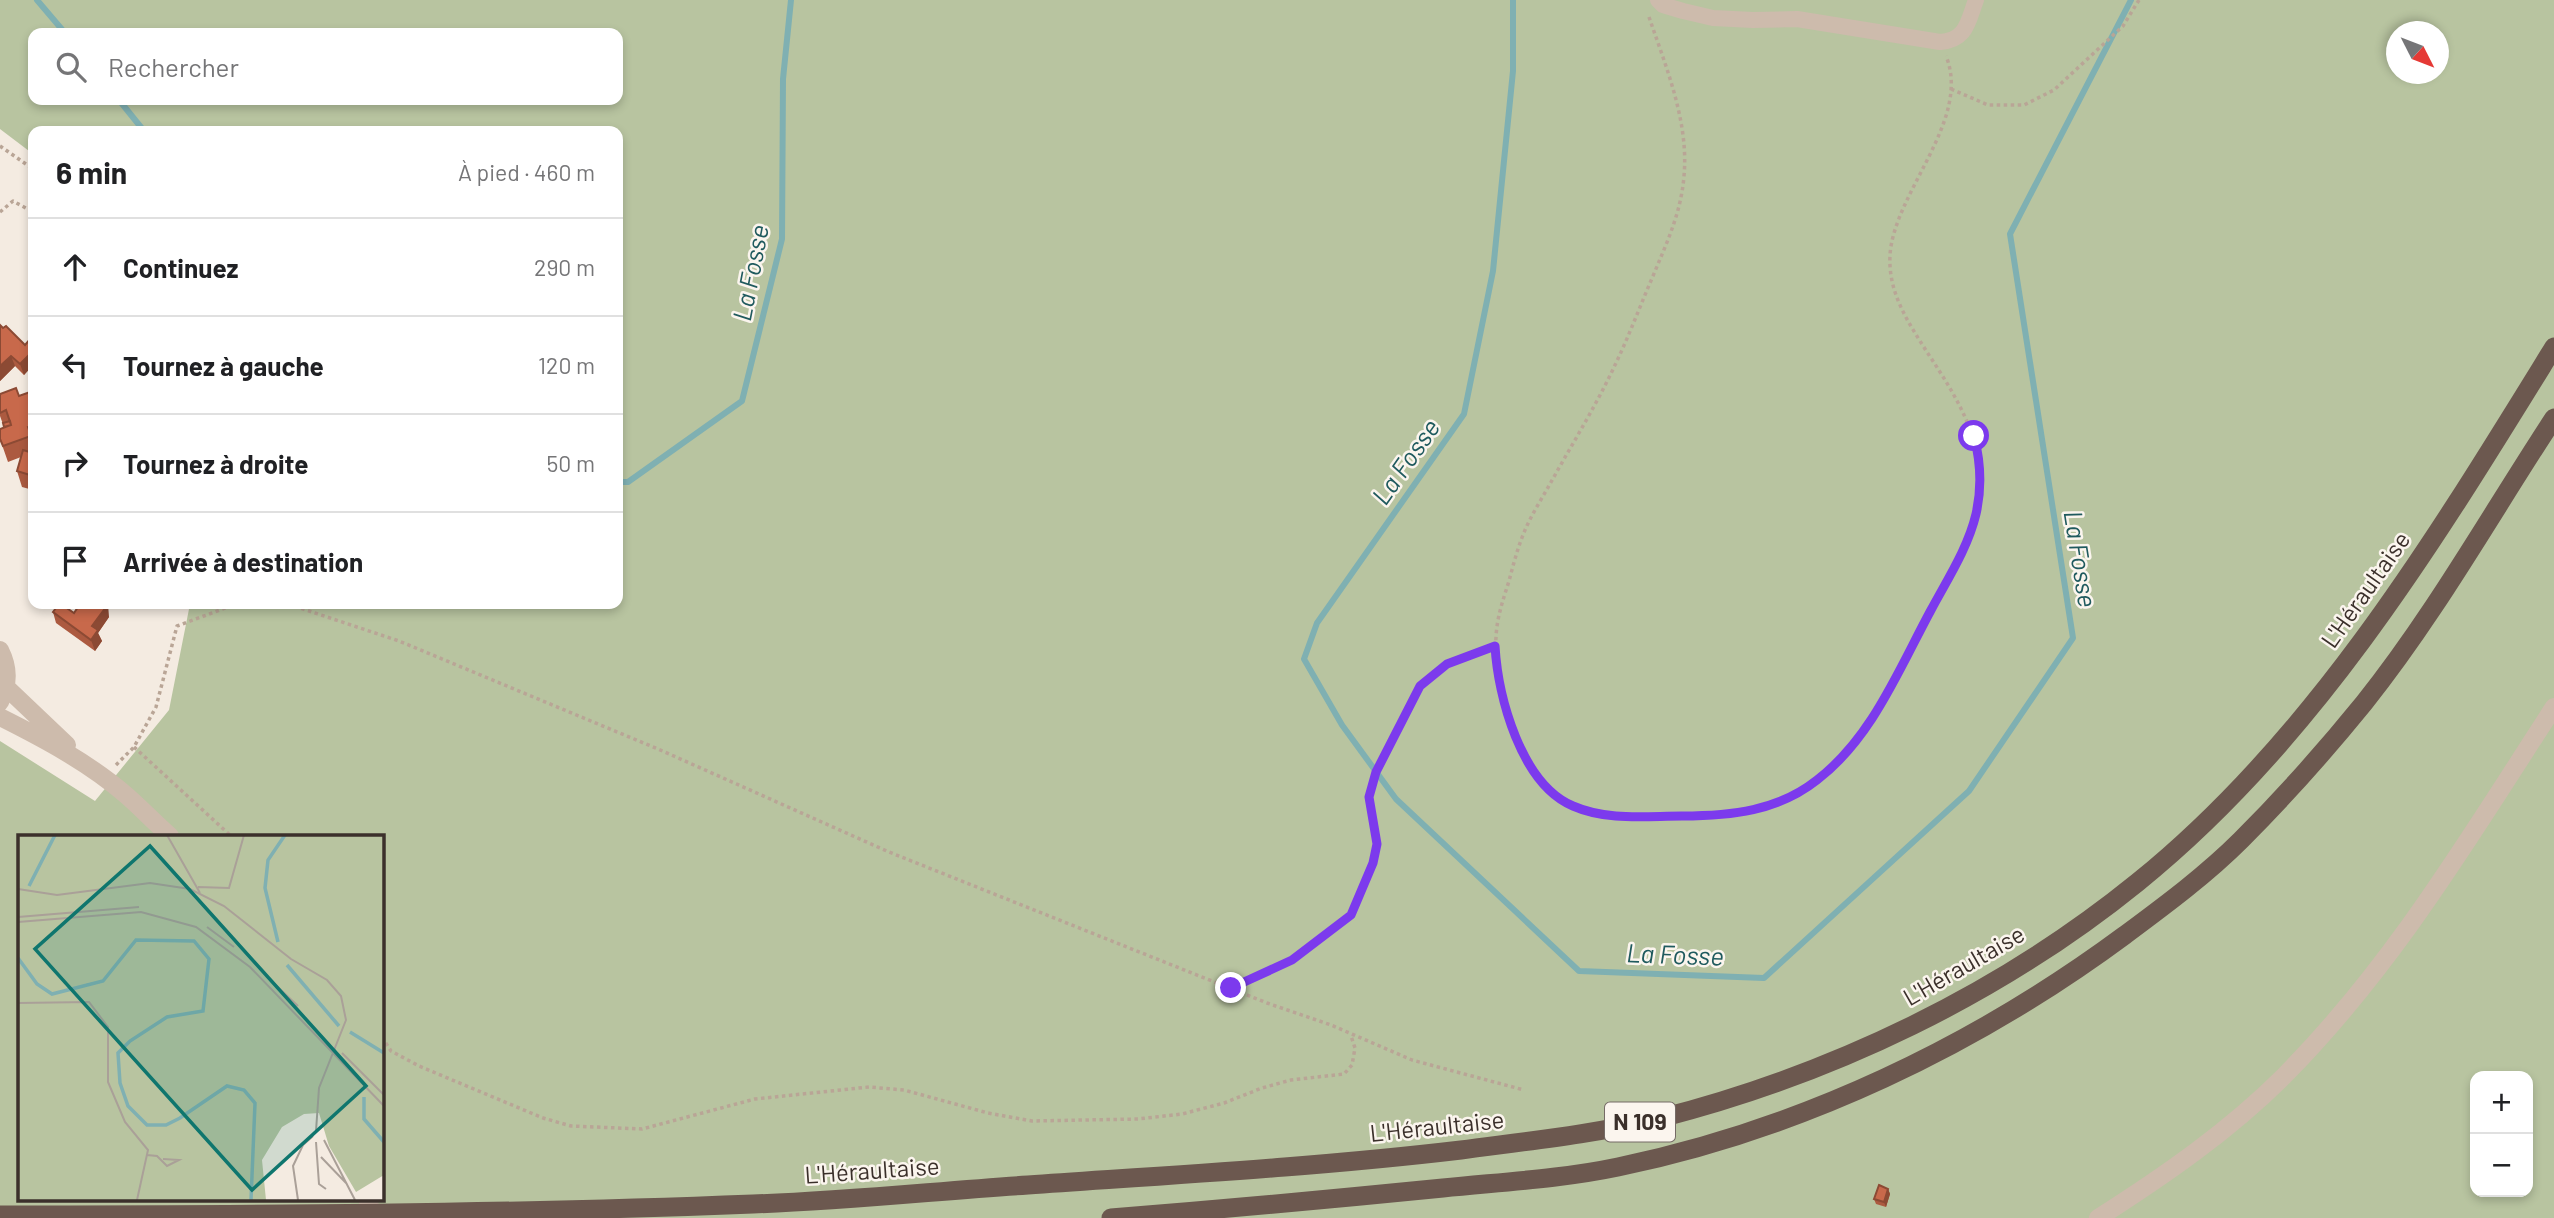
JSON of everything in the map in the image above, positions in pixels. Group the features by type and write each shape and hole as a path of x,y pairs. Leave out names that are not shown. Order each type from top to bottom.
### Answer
{"highway":[{"name":"L'Héraultaise","path":"0,1215 341,1213 758,1204 1405,1156 1545,1139 1660,1118 1735,1096 1839,1059 1933,1016 2060,939 2135,884 2214,816 2338,671 2390,600 2466,487 2554,347"},
{"name":"N 109","path":"1111,1218 1319,1201 1545,1178 1611,1168 1686,1152 1753,1130 1863,1088 1959,1042 2023,1006 2086,964 2160,909 2238,843 2306,771 2374,690 2439,600 2554,418"}],"street":[{"path":"1653,6 1663,5 1713,18 1797,19 1952,41 1960,36 1976,0"},
{"path":"0,650 8,674 3,695 103,778"},
{"path":"2098,1218 2163,1176 2228,1125 2282,1078 2336,1022 2376,974 2416,918 2554,707"},
{"path":"0,717 63,751 103,778 125,794 169,835"},
{"path":"367,1200 375,1218"}],"path":[{"path":"1951,89 1988,105 2024,105 2054,90 2123,26 2139,0"},
{"path":"1653,6 1683,134 1685,172 1679,214 1615,365 1524,531 1499,613 1495,646 1496,668 1509,724 1523,755 1549,790 1572,806 1613,817 1716,816 1750,812 1788,799 1817,780 1852,747 1878,709 1959,558 1975,518 1980,492 1980,458 1974,436 1948,382 1906,320 1890,282 1890,250 1898,224 1951,105 1951,69 1940,41"},
{"path":"0,146 28,166"},
{"path":"0,212 13,201 28,209"},
{"path":"103,778 134,747 156,707 177,626 223,609"},
{"path":"303,609 399,641 658,749 889,852 1331,1025 1412,1060 1524,1090"},
{"path":"1231,988 1292,960 1351,915 1373,863 1377,844 1369,797 1376,772 1409,706 1420,686 1447,664 1495,646"},
{"path":"134,747 230,835"},
{"path":"383,1039 391,1051 419,1066 543,1118 571,1126 642,1129 755,1099 869,1087 904,1090 988,1113 1032,1121 1138,1119 1182,1114 1291,1080 1344,1074 1352,1065 1355,1048 1351,1035"}],"green space":[{"path":"0,0 2554,0 2554,1218 0,1218 0,741 95,801 169,710 189,609 623,609 623,126 28,126 28,150 0,129"}],"building":[{"path":"0,325 3,328 6,326 25,345 28,342 28,356 20,364 11,356 0,366"},
{"path":"16,388 19,396 28,393 28,437 3,446 0,429 11,425 6,410 0,413 0,394"},
{"path":"23,450 28,452 28,474 17,471"},
{"path":"55,609 68,609 74,613 77,609 105,609 92,626 98,630 91,640 53,612"},
{"path":"1879,1185 1888,1189 1884,1202 1874,1199"}],"waterway":[{"name":"La Fosse","path":"37,0 61,28"},
{"name":"La Fosse","path":"623,482 628,482 742,401 782,239 783,79 791,0"},
{"name":"La Fosse","path":"1513,0 1513,71 1493,271 1464,414 1317,623 1304,659 1342,725 1396,799 1579,971 1764,978 1969,791 2073,638 2010,234 2131,0"},
{"name":"La Fosse","path":"123,105 140,126"}],"route":[{"path":"1231,988 1292,960 1351,915 1373,863 1377,844 1369,797 1376,772 1420,686 1447,664 1495,646 1496,668 1509,724 1523,755 1549,790 1572,806 1613,817 1716,816 1750,812 1788,799 1817,780 1852,747 1878,709 1959,558 1975,518 1980,492 1980,458 1974,436"}]}
